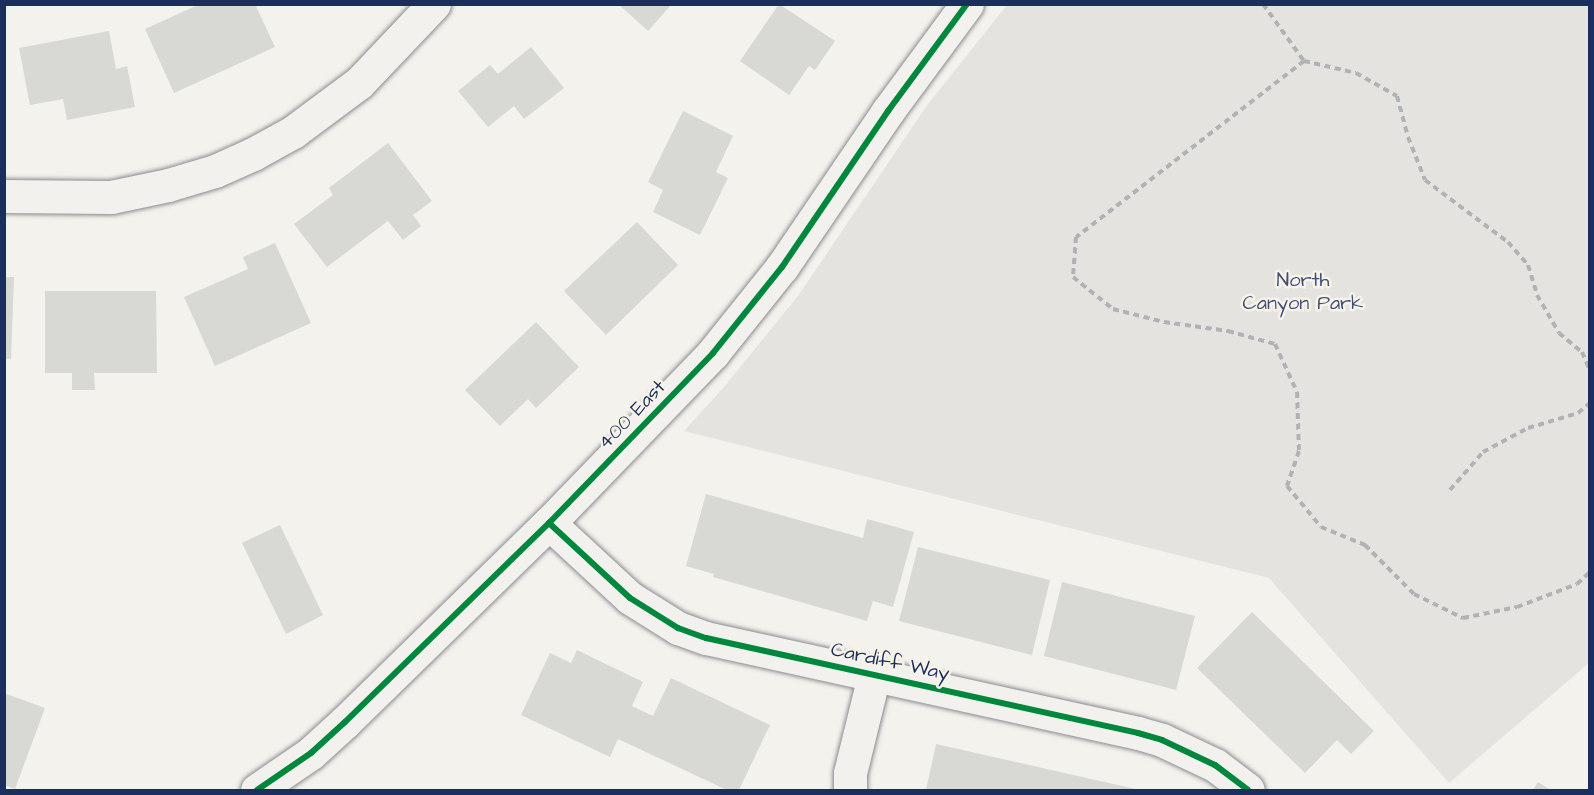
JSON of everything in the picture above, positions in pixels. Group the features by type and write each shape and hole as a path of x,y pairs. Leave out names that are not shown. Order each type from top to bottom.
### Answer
{"street":[{"path":"4,196 111,197 187,180 253,154 292,132 359,83 434,4"},
{"name":"400 East","path":"257,790 311,753 345,722 675,396 741,320 782,267 926,57 967,4"},
{"name":"Cardiff Way","path":"549,523 630,598 678,628 706,638 1162,740 1215,765 1248,790"},
{"path":"850,790 850,773 874,675"}],"path":[{"path":"1263,4 1304,61 1356,73 1397,96 1408,137 1425,180 1508,242 1522,258 1528,265 1537,295 1559,333 1582,352 1590,371"},
{"path":"1304,61 1076,237 1073,277 1113,309 1164,322 1228,331 1275,344 1297,392 1299,451 1287,486 1321,527 1365,545 1414,594 1463,618 1517,607 1577,584 1590,572"},
{"path":"1450,490 1482,452 1528,428 1578,413 1590,403"}],"shaded area":[{"name":"North Canyon Park","path":"1007,5 1589,5 1589,663 1449,783 1269,578 684,431 723,388 798,296 928,104"}],"building":[{"path":"200,4 255,4 275,47 174,93 145,29"},
{"path":"618,4 672,4 648,31"},
{"path":"779,4 835,41 815,70 809,66 789,95 740,61"},
{"path":"109,31 116,69 127,66 135,107 67,120 63,99 30,105 19,48"},
{"path":"531,47 564,88 524,119 514,106 488,127 458,91 490,65 498,74"},
{"path":"683,111 733,136 716,172 728,178 700,235 653,212 663,190 648,182"},
{"path":"388,143 432,201 413,215 421,226 403,240 388,221 327,267 294,224 333,195 329,188"},
{"path":"637,222 678,265 606,335 564,291"},
{"path":"275,243 311,323 215,366 184,297 248,269 243,257"},
{"path":"4,277 14,277 11,359 4,359"},
{"path":"45,291 156,291 157,373 94,373 95,390 72,390 72,373 45,373"},
{"path":"536,322 579,367 536,408 528,399 500,426 465,390"},
{"path":"706,494 863,538 867,519 914,532 893,607 873,601 867,621 713,577 714,574 686,566"},
{"path":"280,525 323,615 286,634 242,543"},
{"path":"918,547 1050,580 1032,655 899,621"},
{"path":"1062,582 1195,616 1176,690 1044,656"},
{"path":"1252,612 1374,731 1351,754 1337,740 1305,773 1197,668"},
{"path":"577,650 643,682 632,706 653,716 671,678 770,725 739,790 727,790 618,739 610,757 521,715 550,653 571,663"},
{"path":"4,693 45,708 15,789 4,785"},
{"path":"936,744 1140,790 926,790"},
{"path":"1538,782 1551,790 1533,790"}],"cycle path":[{"path":"257,790 311,753 345,722 549,523 713,353 782,267 888,111 967,4"},
{"path":"549,523 630,598 678,628 706,638 1138,733 1162,740 1215,765 1248,790"}]}
